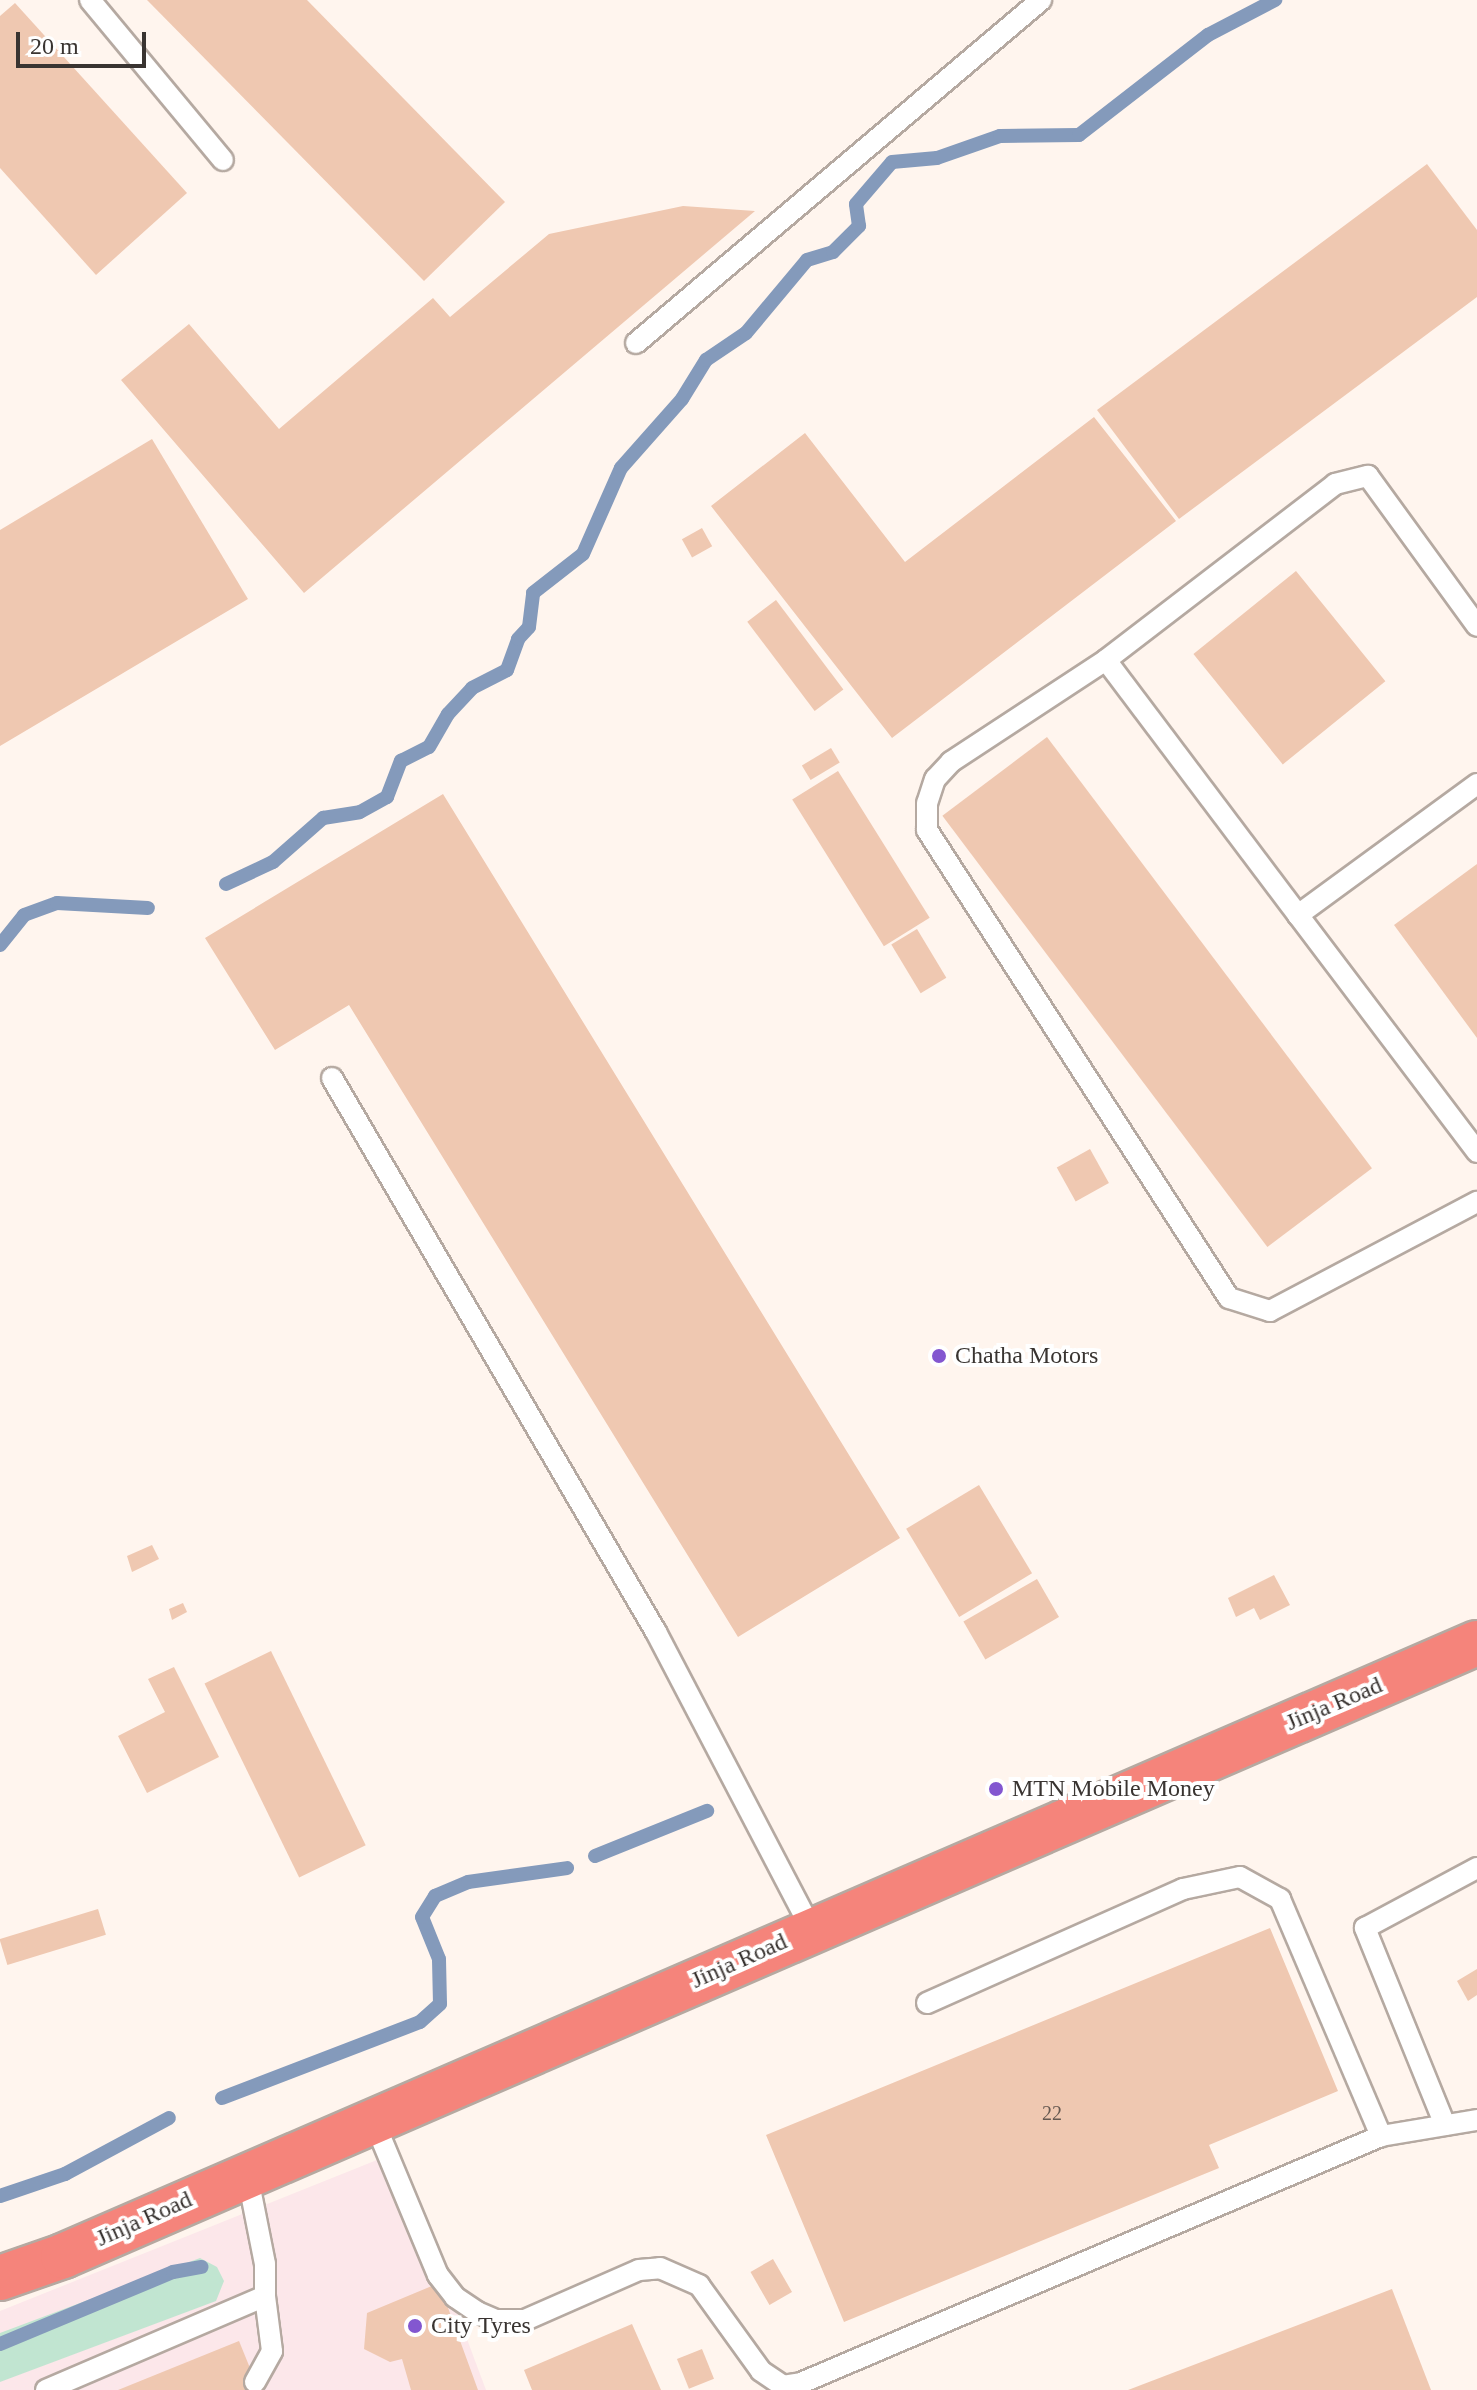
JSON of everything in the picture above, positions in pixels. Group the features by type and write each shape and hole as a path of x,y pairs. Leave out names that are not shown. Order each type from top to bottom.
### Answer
{"highway":[{"name":"Jinja Road","path":"0,2278 63,2256 247,2173 1477,1643"}],"lane":[{"path":"90,0 223,160"},
{"path":"636,343 1041,0"},
{"path":"1477,626 1368,476 1335,484 1106,660 951,762 935,779 927,803 927,830 1229,1298 1270,1311 1477,1202"},
{"path":"1106,660 1477,1152"},
{"path":"1298,915 1477,784"},
{"path":"332,1078 656,1632 811,1929"},
{"path":"1445,2125 1365,1928 1477,1868"},
{"path":"927,2003 1183,1889 1240,1877 1280,1899 1381,2136"},
{"path":"373,2119 438,2275 477,2312 496,2320 525,2320 639,2270 660,2268 699,2285 761,2371 783,2386 801,2383 1381,2136 1477,2120"},
{"path":"247,2173 265,2264 265,2296 272,2351 255,2382"},
{"path":"46,2390 265,2296"}],"shaded area":[{"path":"397,2152 486,2390 0,2390 0,2311"}],"green space":[{"path":"200,2258 217,2267 224,2281 216,2301 0,2382 0,2333"}],"building":[{"path":"147,0 307,0 505,202 424,281"},
{"path":"15,3 187,193 96,275 0,168 0,16"},
{"path":"1427,164 1477,230 1477,297 1179,519 1097,410"},
{"path":"683,206 755,211 304,593 121,380 189,324 279,429 433,298 450,317 549,234"},
{"path":"1094,417 1176,521 892,738 711,506 805,433 905,562"},
{"path":"152,439 248,599 0,746 0,530"},
{"path":"702,528 712,546 692,558 682,539"},
{"path":"1296,571 1385,681 1283,764 1193,654"},
{"path":"776,600 843,689 815,711 747,622"},
{"path":"1047,737 1372,1168 1267,1247 942,816"},
{"path":"831,748 840,763 811,780 802,766"},
{"path":"838,771 930,918 884,946 792,800"},
{"path":"443,794 900,1538 738,1637 349,1005 275,1050 205,938"},
{"path":"1477,864 1477,1038 1394,925"},
{"path":"917,929 946,978 921,993 891,944"},
{"path":"1090,1149 1109,1183 1076,1202 1057,1167"},
{"path":"979,1485 1032,1573 959,1617 906,1529"},
{"path":"152,1545 159,1559 132,1572 127,1556"},
{"path":"1274,1575 1290,1605 1260,1620 1254,1608 1236,1617 1228,1598"},
{"path":"1037,1579 1059,1617 985,1660 963,1622"},
{"path":"183,1603 187,1612 172,1620 169,1609"},
{"path":"271,1651 366,1845 299,1878 204,1683"},
{"path":"174,1667 219,1757 147,1793 118,1736 165,1712 148,1679"},
{"path":"98,1909 106,1935 7,1965 0,1939"},
{"path":"1270,1928 1338,2091 1209,2145 1219,2168 844,2322 766,2135"},
{"path":"1477,1969 1477,1995 1468,2001 1457,1981"},
{"path":"773,2259 792,2292 769,2305 750,2272"},
{"path":"439,2283 478,2390 411,2390 402,2359 390,2362 364,2349 367,2313"},
{"path":"1392,2289 1431,2390 1128,2390"},
{"path":"632,2324 661,2390 532,2390 524,2370"},
{"path":"239,2341 259,2390 118,2390"},
{"path":"702,2349 714,2379 689,2389 677,2359"}],"waterway":[{"path":"226,884 273,862 323,818 360,812 387,797 401,761 429,747 448,714 472,688 507,670 518,639 529,627 533,593 583,554 621,468 682,399 706,360 746,333 807,260 833,252 859,226 856,204 892,162 937,158 1000,136 1079,135 1208,35 1275,0"},
{"path":"0,945 24,915 57,903 148,908"},
{"path":"595,1856 707,1811"},
{"path":"222,2098 420,2022 440,2004 439,1959 422,1917 435,1896 468,1882 567,1868"},
{"path":"0,2196 65,2174 169,2118"},
{"path":"0,2344 173,2272 202,2267"}],"place":[{"name":"Chatha Motors","path":"939,1356"},
{"name":"MTN Mobile Money","path":"996,1789"},
{"name":"City Tyres","path":"415,2326"}]}
